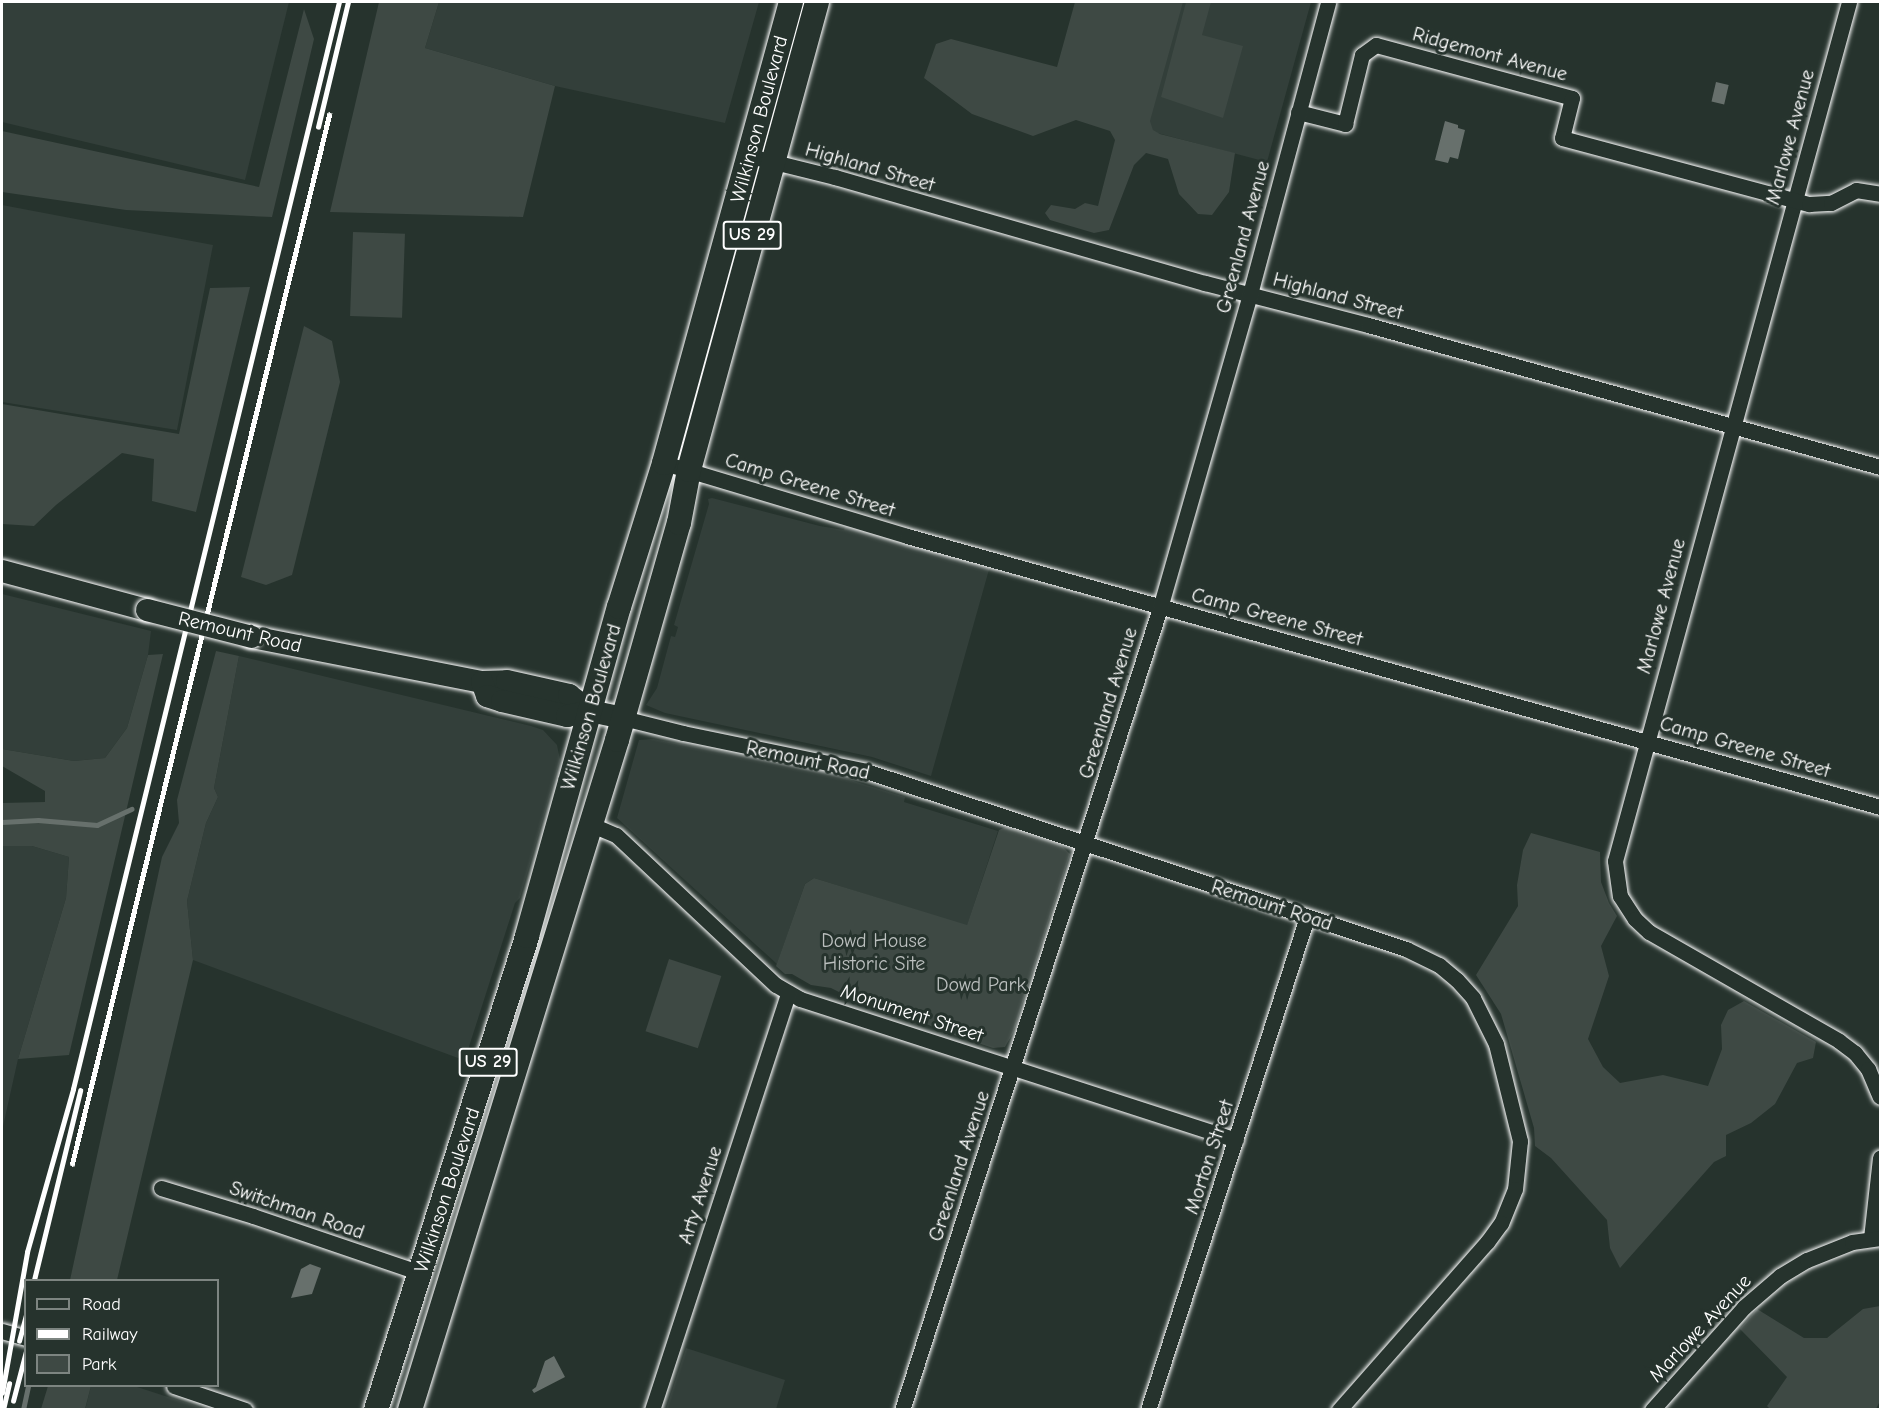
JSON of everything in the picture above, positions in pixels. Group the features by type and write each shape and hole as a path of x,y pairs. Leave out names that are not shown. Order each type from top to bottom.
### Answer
{"main road":[{"name":"Wilkinson Boulevard","path":"410,1410 528,1022 592,825 679,523 689,470 761,159 791,2"},
{"name":"Wilkinson Boulevard","path":"376,1410 520,959 590,711 664,463 761,159 818,2"},
{"name":"Remount Road","path":"2,571 252,637 482,682 507,681 566,694 578,700 590,711 623,717"}],"street":[{"name":"Greenland Avenue","path":"902,1410 1087,842 1160,608 1250,294 1328,2"},
{"name":"Marlowe Avenue","path":"1849,2 1615,861 1620,896 1629,912 1649,932 1839,1041 1855,1053 1868,1069 1881,1098"},
{"name":"Ridgemont Avenue","path":"1298,112 1345,124 1362,55 1376,45 1572,98 1562,138 1816,206 1857,190 1881,194"},
{"name":"Highland Street","path":"761,159 1881,467"},
{"name":"Camp Greene Street","path":"664,463 907,536 1160,608 1881,807"},
{"name":"Remount Road","path":"623,717 682,733 867,771 1406,949 1438,964 1457,980 1473,998 1496,1044 1520,1141 1515,1189 1501,1222 1487,1242 1339,1410"},
{"name":"Monument Street","path":"592,825 612,832 623,841 691,907 788,993 1012,1069 1236,1140"},
{"name":"Morton Street","path":"1148,1410 1307,917"},
{"name":"Arty Avenue","path":"652,1410 788,993"},
{"name":"Marlowe Avenue","path":"1652,1410 1755,1296 1780,1276 1807,1260 1852,1242 1876,1238 1881,1158"},
{"name":"Switchman Road","path":"161,1188 253,1216 420,1273"},
{"path":"2,1331 24,1337"},
{"path":"177,1387 245,1410"}],"shaded area":[{"path":"2,2 289,2 245,180 2,122"},
{"path":"439,2 759,2 725,123 555,86 425,48"},
{"path":"1177,2 1311,2 1267,162 1142,129"},
{"path":"1716,82 1729,85 1724,104 1712,101"},
{"path":"1445,121 1465,130 1458,159 1450,157 1448,163 1435,160"},
{"path":"2,205 213,245 177,430 2,402"},
{"path":"712,498 820,526 844,530 845,526 990,566 931,776 872,757 665,713 646,705 657,688 671,636 675,637 678,627 674,625 709,504 708,499"},
{"path":"2,594 151,631 148,655 127,728 105,758 74,761 2,749"},
{"path":"239,656 531,726 543,730 557,745 560,760 520,898 515,903 466,1056 458,1058 193,960 187,901 206,823 218,797 214,788"},
{"path":"653,739 815,769 905,797 904,802 998,831 967,926 814,878 805,884 777,964 617,818 639,740"},
{"path":"2,846 32,846 69,857 66,898 18,1059 2,1131"},
{"path":"310,1264 321,1268 312,1294 291,1298 301,1269"},
{"path":"686,1348 785,1380 776,1409 666,1409"},
{"path":"554,1356 565,1377 534,1393 532,1390 536,1387 545,1361"},
{"path":"91,1387 137,1387 205,1409 85,1410"}],"green space":[{"path":"379,2 439,2 425,48 555,86 523,217 330,212"},
{"path":"1075,2 1183,2 1150,121 1153,130 1160,134 1235,153 1229,192 1212,215 1198,214 1179,194 1168,159 1146,153 1134,165 1109,230 1094,233 1050,220 1045,213 1051,205 1075,209 1085,203 1098,206 1115,140 1110,131 1076,120 1033,136 972,114 924,78 936,44 951,39 1057,67"},
{"path":"1186,2 1211,2 1202,35 1243,46 1223,118 1161,97"},
{"path":"304,9 314,39 272,217 126,210 2,192 2,131 259,187"},
{"path":"353,232 405,234 402,318 350,316"},
{"path":"250,287 196,512 152,501 154,459 122,453 56,505 34,526 2,524 2,404 179,434 210,288"},
{"path":"304,326 332,341 340,382 292,575 266,585 241,577"},
{"path":"216,651 239,656 214,788 218,797 206,823 187,901 193,960 117,1279 70,1279 162,857 179,823 177,800"},
{"path":"163,654 69,1055 18,1059 66,898 69,857 32,846 2,846 2,803 45,802 45,791 2,766 2,749 74,761 105,758 127,728 148,655"},
{"path":"1006,827 1061,845 1070,854 1013,1033 1005,1047 993,1048 942,1031 886,1006 857,1001 831,988 811,985 792,974 785,974 776,966 805,884 814,878 967,925 999,830"},
{"path":"1531,833 1600,852 1601,882 1617,916 1601,946 1609,976 1588,1039 1603,1067 1620,1083 1663,1075 1708,1086 1722,1049 1721,1025 1728,1010 1744,1001 1816,1042 1813,1058 1797,1063 1775,1104 1751,1123 1726,1135 1726,1156 1714,1162 1620,1268 1610,1248 1607,1220 1551,1158 1535,1146 1534,1128 1501,1014 1476,975 1518,906 1517,885 1523,850"},
{"path":"669,959 721,976 698,1048 646,1031"},
{"path":"1880,1306 1880,1401 1876,1409 1771,1410 1767,1406 1787,1377 1740,1329 1757,1309 1804,1338 1827,1338 1863,1309"},
{"path":"48,1387 91,1387 85,1409 41,1409"}],"waterway":[{"path":"2,822 38,820 97,825 131,809"},
{"path":"23,1410 28,1387"}],"railway":[{"path":"2,1393 27,1252 73,1089 339,2"},
{"path":"318,127 348,2"},
{"path":"72,1164 329,115"},
{"path":"34,1279 80,1091"},
{"path":"19,1341 24,1322"},
{"path":"13,1401 24,1359"},
{"path":"3,1410 9,1384"}],"park label":[{"name":"Dowd House Historic Site","path":"874,952"},
{"name":"Dowd Park","path":"981,984"}]}
